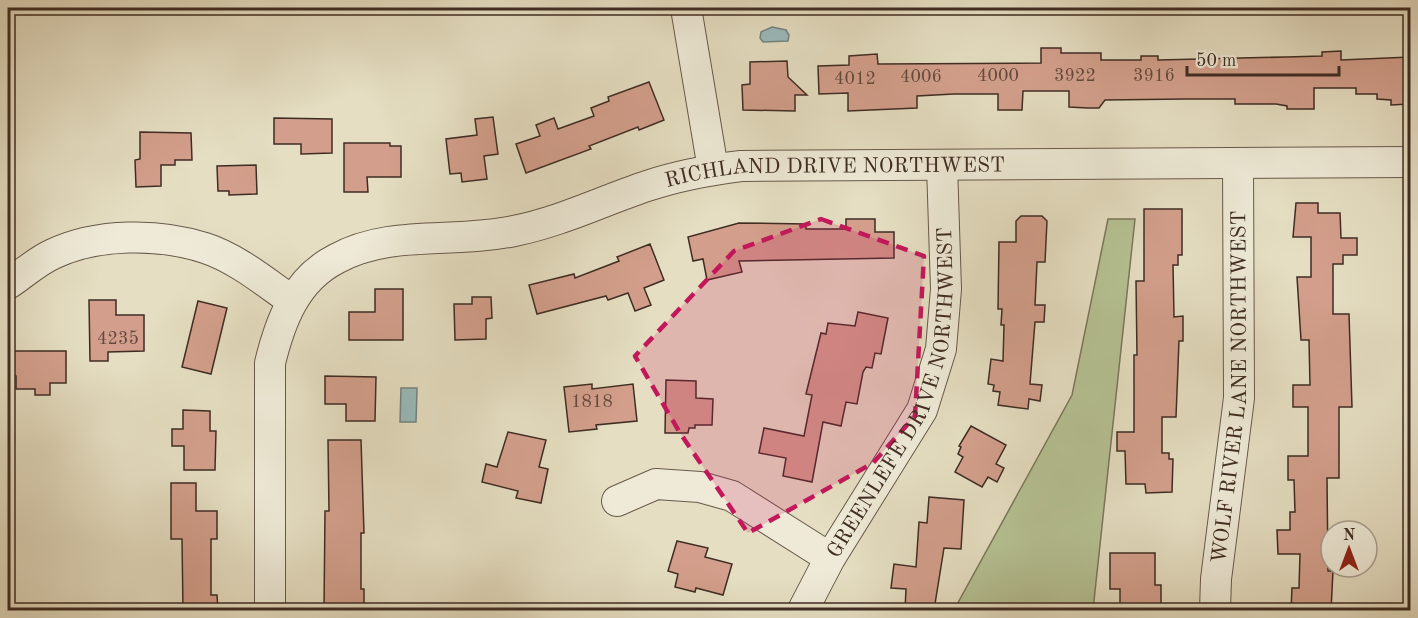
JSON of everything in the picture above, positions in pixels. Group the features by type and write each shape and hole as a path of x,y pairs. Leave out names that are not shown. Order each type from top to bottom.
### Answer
{"street":[{"path":"686,8 713,169"},
{"name":"RICHLAND DRIVE NORTHWEST","path":"291,300 333,260 360,247 392,240 483,238 515,231 551,222 648,186 713,169 741,166 1410,162"},
{"name":"WOLF RIVER LANE NORTHWEST","path":"1215,610 1216,579 1239,398 1238,164"},
{"name":"GREENLEFE DRIVE NORTHWEST","path":"803,610 830,558 922,410 941,349 946,289 942,165"},
{"path":"8,284 52,254 99,239 167,240 207,248 243,267 291,300 278,332 270,363 270,610"},
{"path":"617,501 656,484 732,495 830,558"}],"highlighted area":[{"path":"821,219 924,256 915,416 873,463 748,533 680,433 635,356 734,251"}],"green space":[{"path":"1108,219 1135,219 1093,610 954,610 1072,395"}],"water":[{"path":"772,27 786,30 789,35 788,41 763,42 760,38 761,32"},
{"path":"401,388 417,388 416,422 400,422"}],"building":[{"path":"1041,48 1061,48 1061,53 1101,53 1101,60 1141,60 1141,56 1158,56 1158,60 1322,56 1322,52 1341,51 1341,60 1410,57 1410,104 1391,105 1391,100 1377,99 1377,94 1356,94 1356,88 1314,88 1314,109 1287,109 1287,106 1276,104 1235,104 1235,99 1105,100 1099,108 1088,108 1069,107 1069,91 1023,91 1022,110 998,110 998,94 954,94 917,96 917,108 848,111 848,93 819,94 818,66 849,65 849,56 877,54 878,64 1041,63"},
{"path":"787,61 788,77 807,95 795,95 795,111 743,110 742,85 750,84 750,62"},
{"path":"649,82 664,120 639,130 638,127 589,146 591,149 526,173 516,144 540,136 536,125 554,118 558,129 594,116 591,108 609,101 608,97"},
{"path":"493,117 498,154 484,156 487,179 462,182 461,173 450,174 446,139 477,135 475,119"},
{"path":"274,118 332,119 332,153 301,154 301,144 274,144"},
{"path":"140,132 191,133 192,160 175,160 175,165 161,165 161,186 136,187 135,160 140,159"},
{"path":"344,143 390,143 390,146 401,146 401,177 367,177 368,192 344,192"},
{"path":"256,165 257,194 229,195 229,191 218,191 217,166"},
{"path":"1296,203 1318,203 1318,213 1340,213 1341,238 1357,238 1357,255 1343,255 1343,264 1333,264 1333,314 1349,314 1352,407 1339,407 1339,478 1327,478 1327,519 1319,519 1319,579 1333,579 1331,610 1291,610 1292,588 1299,588 1300,554 1278,554 1277,530 1290,530 1290,512 1295,512 1294,480 1288,480 1288,456 1308,456 1308,407 1293,407 1293,385 1310,385 1309,340 1301,340 1297,277 1311,277 1311,237 1293,237"},
{"path":"1144,209 1182,209 1182,255 1178,255 1178,265 1173,265 1174,317 1183,316 1183,341 1179,341 1176,417 1162,417 1162,453 1169,453 1169,459 1173,459 1172,492 1146,493 1145,484 1126,484 1125,451 1117,451 1117,432 1134,432 1134,355 1137,355 1136,281 1144,281"},
{"path":"1021,216 1042,216 1047,221 1045,262 1037,262 1035,305 1045,305 1044,322 1035,322 1030,384 1042,385 1040,401 1029,399 1028,409 998,405 1000,392 993,391 994,385 988,384 991,359 1003,361 1004,325 1001,325 1002,309 998,309 999,242 1016,242 1016,221"},
{"path":"846,219 875,219 875,232 894,232 894,258 739,261 742,272 707,280 703,259 693,261 688,237 739,223 806,224 806,229 846,229"},
{"path":"650,244 664,280 644,288 651,305 635,311 628,293 608,300 606,296 537,314 529,285 574,274 575,278 619,261 617,257"},
{"path":"375,289 403,289 403,340 349,340 349,312 375,312"},
{"path":"472,297 491,297 492,318 486,319 486,339 455,340 454,304 472,304"},
{"path":"89,300 116,300 116,315 144,315 144,351 108,352 108,361 90,361"},
{"path":"198,301 227,308 211,374 182,367"},
{"path":"858,312 888,318 881,354 875,353 872,368 866,367 863,372 857,404 846,402 841,426 823,422 812,482 783,476 786,458 759,453 764,428 804,436 812,395 806,394 821,333 826,334 828,323 855,326"},
{"path":"8,351 66,351 66,383 50,383 50,395 35,395 35,389 16,389 16,376 8,376"},
{"path":"325,376 376,377 375,421 346,421 346,404 325,404"},
{"path":"666,380 696,381 696,398 713,399 712,425 695,425 695,428 689,428 688,433 665,433"},
{"path":"592,384 592,389 633,384 637,421 596,425 597,429 569,432 564,387"},
{"path":"183,410 210,411 210,431 216,431 215,470 184,470 184,446 172,446 172,429 183,429"},
{"path":"971,426 1006,445 996,464 1004,468 997,482 988,477 982,487 955,472 963,457 958,454 961,447 959,446"},
{"path":"508,432 546,440 539,467 548,469 541,503 516,498 518,491 482,482 486,464 497,467"},
{"path":"328,440 361,440 364,533 361,533 361,589 364,589 364,610 324,610 325,511 329,511"},
{"path":"171,483 196,483 196,511 217,511 217,539 211,539 211,595 217,595 218,610 183,610 182,539 171,539"},
{"path":"929,497 964,500 961,549 944,548 934,610 905,610 906,589 891,588 894,564 916,567 919,522 927,523"},
{"path":"677,541 708,548 705,557 732,564 723,595 696,588 695,592 675,587 678,574 668,571"},
{"path":"1110,553 1155,553 1155,585 1161,585 1161,610 1120,610 1120,589 1110,589"}]}
